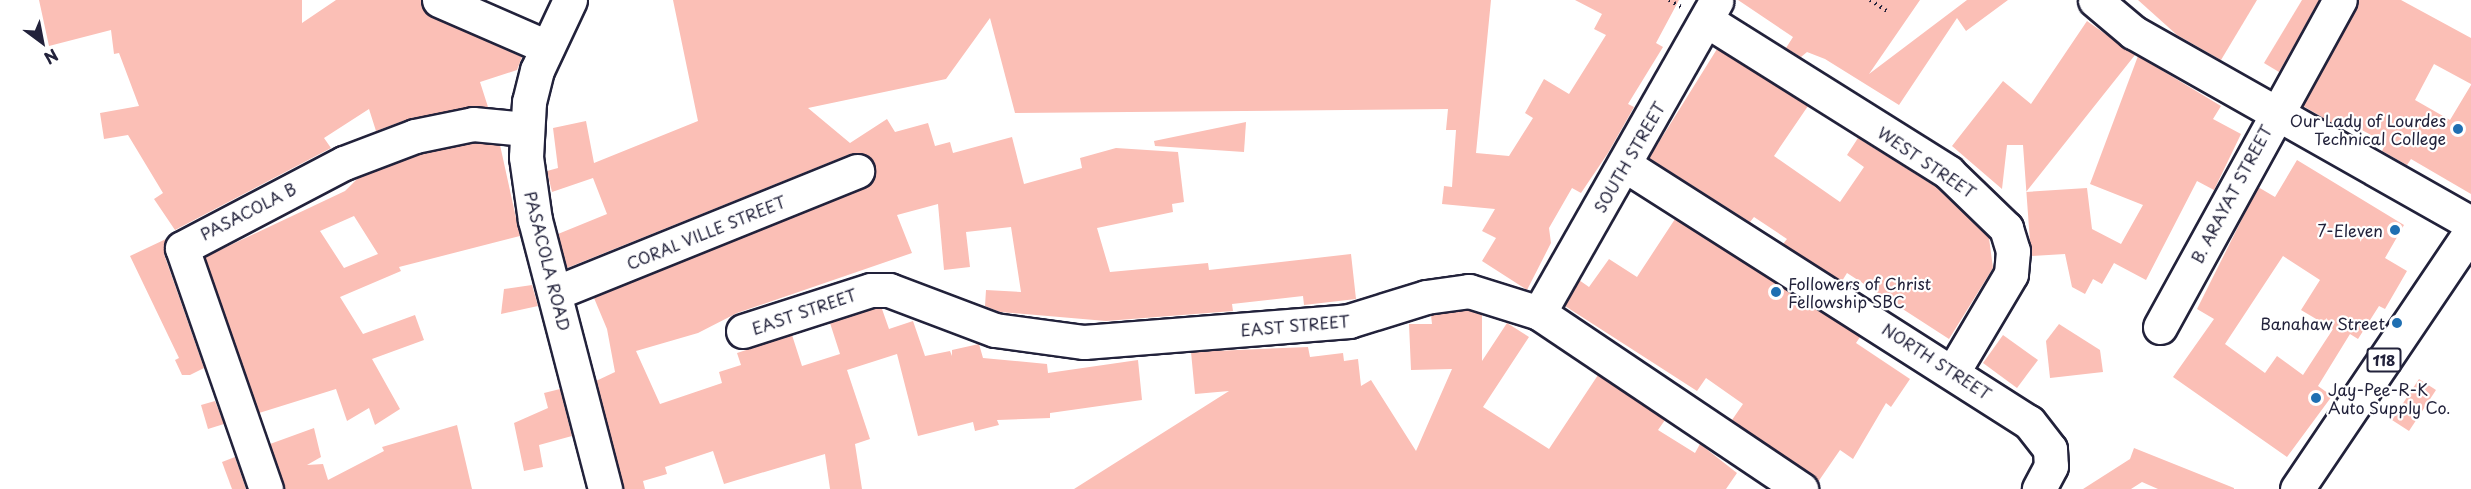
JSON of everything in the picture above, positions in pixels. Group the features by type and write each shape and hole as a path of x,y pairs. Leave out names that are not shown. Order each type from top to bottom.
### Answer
{"street":[{"path":"439,0 541,43"},
{"name":"PASACOLA ROAD","path":"570,0 541,43 526,129 530,193 605,489"},
{"path":"2095,0 2133,32 2275,110 2471,223"},
{"name":"B. ARAYAT STREET","path":"2160,327 2275,110 2340,0"},
{"name":"SOUTH STREET","path":"1539,313 1711,10"},
{"name":"WEST STREET","path":"1711,10 1948,172 2006,228 2013,251 2011,274 1954,370"},
{"name":"PASACOLA B","path":"266,489 182,248 344,163 415,136 473,124 526,129"},
{"name":"NORTH STREET","path":"1625,165 1954,370 2042,433 2050,449 2051,466 2039,489"},
{"name":"CORAL VILLE STREET","path":"555,293 858,171"},
{"name":"118","path":"2297,489 2471,231"},
{"name":"EAST STREET","path":"743,331 871,290 889,291 995,330 1060,341 1349,321 1449,292 1495,296 1539,313 1801,489"}],"path":[{"path":"1870,0 1887,11"}],"building":[{"path":"39,0 302,0 302,23 336,0 421,0 432,17 522,57 517,70 480,82 488,107 411,118 376,131 369,109 324,138 331,148 175,230 154,199 163,193 128,135 104,139 100,113 139,106 119,53 114,54 111,30 49,46"},
{"path":"673,0 1491,0 1476,153 1509,156 1533,118 1525,113 1544,79 1569,94 1606,35 1594,29 1602,14 1575,0 1679,0 1656,43 1663,47 1628,104 1634,107 1608,153 1581,193 1572,188 1549,228 1551,243 1527,290 1482,261 1496,238 1482,231 1495,209 1442,204 1444,186 1452,187 1456,130 1446,130 1448,109 1015,113 990,18 946,79 808,108 850,143 887,119 895,132 928,123 935,146 950,142 953,153 1012,137 1024,184 1082,168 1080,158 1116,148 1178,152 1184,202 1172,204 1173,212 1097,228 1110,272 1208,263 1209,270 1351,254 1356,299 1304,305 1303,296 1232,304 1233,311 1106,321 1000,312 985,306 986,290 1021,292 1011,227 966,232 970,267 944,270 938,204 897,215 912,253 737,313 698,333 636,351 660,404 722,383 719,372 741,365 737,353 792,335 802,366 840,354 830,323 874,309 882,309 889,329 913,321 925,356 950,351 952,356 952,350 979,344 983,358 1047,364 1048,373 1138,360 1142,400 1050,413 1050,418 997,420 999,425 975,431 973,422 918,436 897,354 847,370 870,439 855,444 862,489 830,489 825,454 724,484 713,451 665,467 667,474 643,481 645,489 623,489 596,381 615,372 607,329 594,298 864,188 876,173 868,156 850,154 567,268 558,234 607,214 593,178 552,192 547,171 558,168 553,128 586,121 594,163 698,121"},
{"path":"1738,0 1920,0 1869,74 1967,0 2008,0 1966,31 1957,18 1899,105 1825,59 1807,52 1801,57 1786,48 1793,37"},
{"path":"2138,0 2257,0 2221,60 2177,35"},
{"path":"2302,0 2319,0 2279,72 2264,63"},
{"path":"2359,0 2401,0 2471,38 2471,84 2434,64 2415,100 2450,120 2471,85 2471,194 2411,159 2407,165 2382,151 2386,143 2345,121 2341,128 2303,106"},
{"path":"2087,21 2135,55 2026,192 2023,145 2007,145 2002,189 1952,146 2003,81 2031,104"},
{"path":"1717,49 1808,106 1774,156 1840,202 1864,167 1847,155 1858,138 1936,187 1989,238 1993,268 1949,339 1847,273 1842,281 1783,244 1787,239 1754,217 1750,222 1649,158"},
{"path":"2138,56 2221,106 2213,119 2241,134 2214,190 2197,181 2146,280 2114,263 2102,284 2093,279 2085,294 2072,287 2065,254 2031,256 2026,192 2087,188 2092,229 2121,244 2143,205 2090,184"},
{"path":"1246,122 1244,152 1155,146 1154,141"},
{"path":"474,143 500,145 520,236 399,267 401,271 340,297 363,334 415,315 424,340 372,359 400,409 375,425 369,408 347,421 336,389 259,413 205,257 345,191 358,178 420,154","holes":["354,216 378,254 344,268 320,231"]},
{"path":"2297,160 2404,225 2385,258 2407,271 2385,309 2379,306 2358,339 2350,334 2318,386 2332,396 2287,457 2173,377 2214,319 2197,309 2258,187 2275,197","holes":["2283,256 2320,280 2301,310 2333,329 2303,375 2277,356 2265,373 2225,344"]},
{"path":"1675,219 1860,337 1856,343 1910,379 1891,407 1886,403 1853,459 1840,450 1818,482 1732,420 1743,404 1706,378 1697,391 1565,306 1579,280 1589,287 1609,259 1637,277"},
{"path":"166,239 164,254 204,368 190,375 182,375 175,360 179,358 130,256"},
{"path":"532,285 538,306 501,314 504,289"},
{"path":"1467,310 1482,315 1482,361 1507,323 1529,337 1483,407 1549,449 1598,375 1665,420 1658,430 1695,453 1700,444 1737,473 1726,489 1074,489 1229,391 1195,394 1191,352 1308,347 1310,357 1343,353 1344,361 1358,359 1361,386 1371,380 1416,451 1452,369 1411,370 1409,324 1432,324 1431,315"},
{"path":"2059,324 2100,350 2103,372 2050,378 2046,341"},
{"path":"2003,335 2038,360 2017,388 1983,363"},
{"path":"2419,379 2436,390 2409,431 2392,420"},
{"path":"560,389 572,436 539,445 543,467 524,471 514,423 548,408 544,393"},
{"path":"215,401 224,424 208,429 201,405"},
{"path":"457,425 472,489 284,489 270,444 314,428 321,457 307,465 323,464 328,480 384,451 382,447"},
{"path":"2134,448 2234,489 2158,489 2142,482 2131,489 2083,489 2130,459"},
{"path":"235,457 246,489 232,489 222,462"}],"place":[{"name":"Our Lady of Lourdes Technical College","path":"2458,129"},
{"name":"7-Eleven","path":"2395,230"},
{"name":"Followers of Christ Fellowship SBC","path":"1776,292"},
{"name":"Banahaw Street","path":"2397,323"},
{"name":"Jay-Pee-R-K Auto Supply Co.","path":"2316,398"}]}
